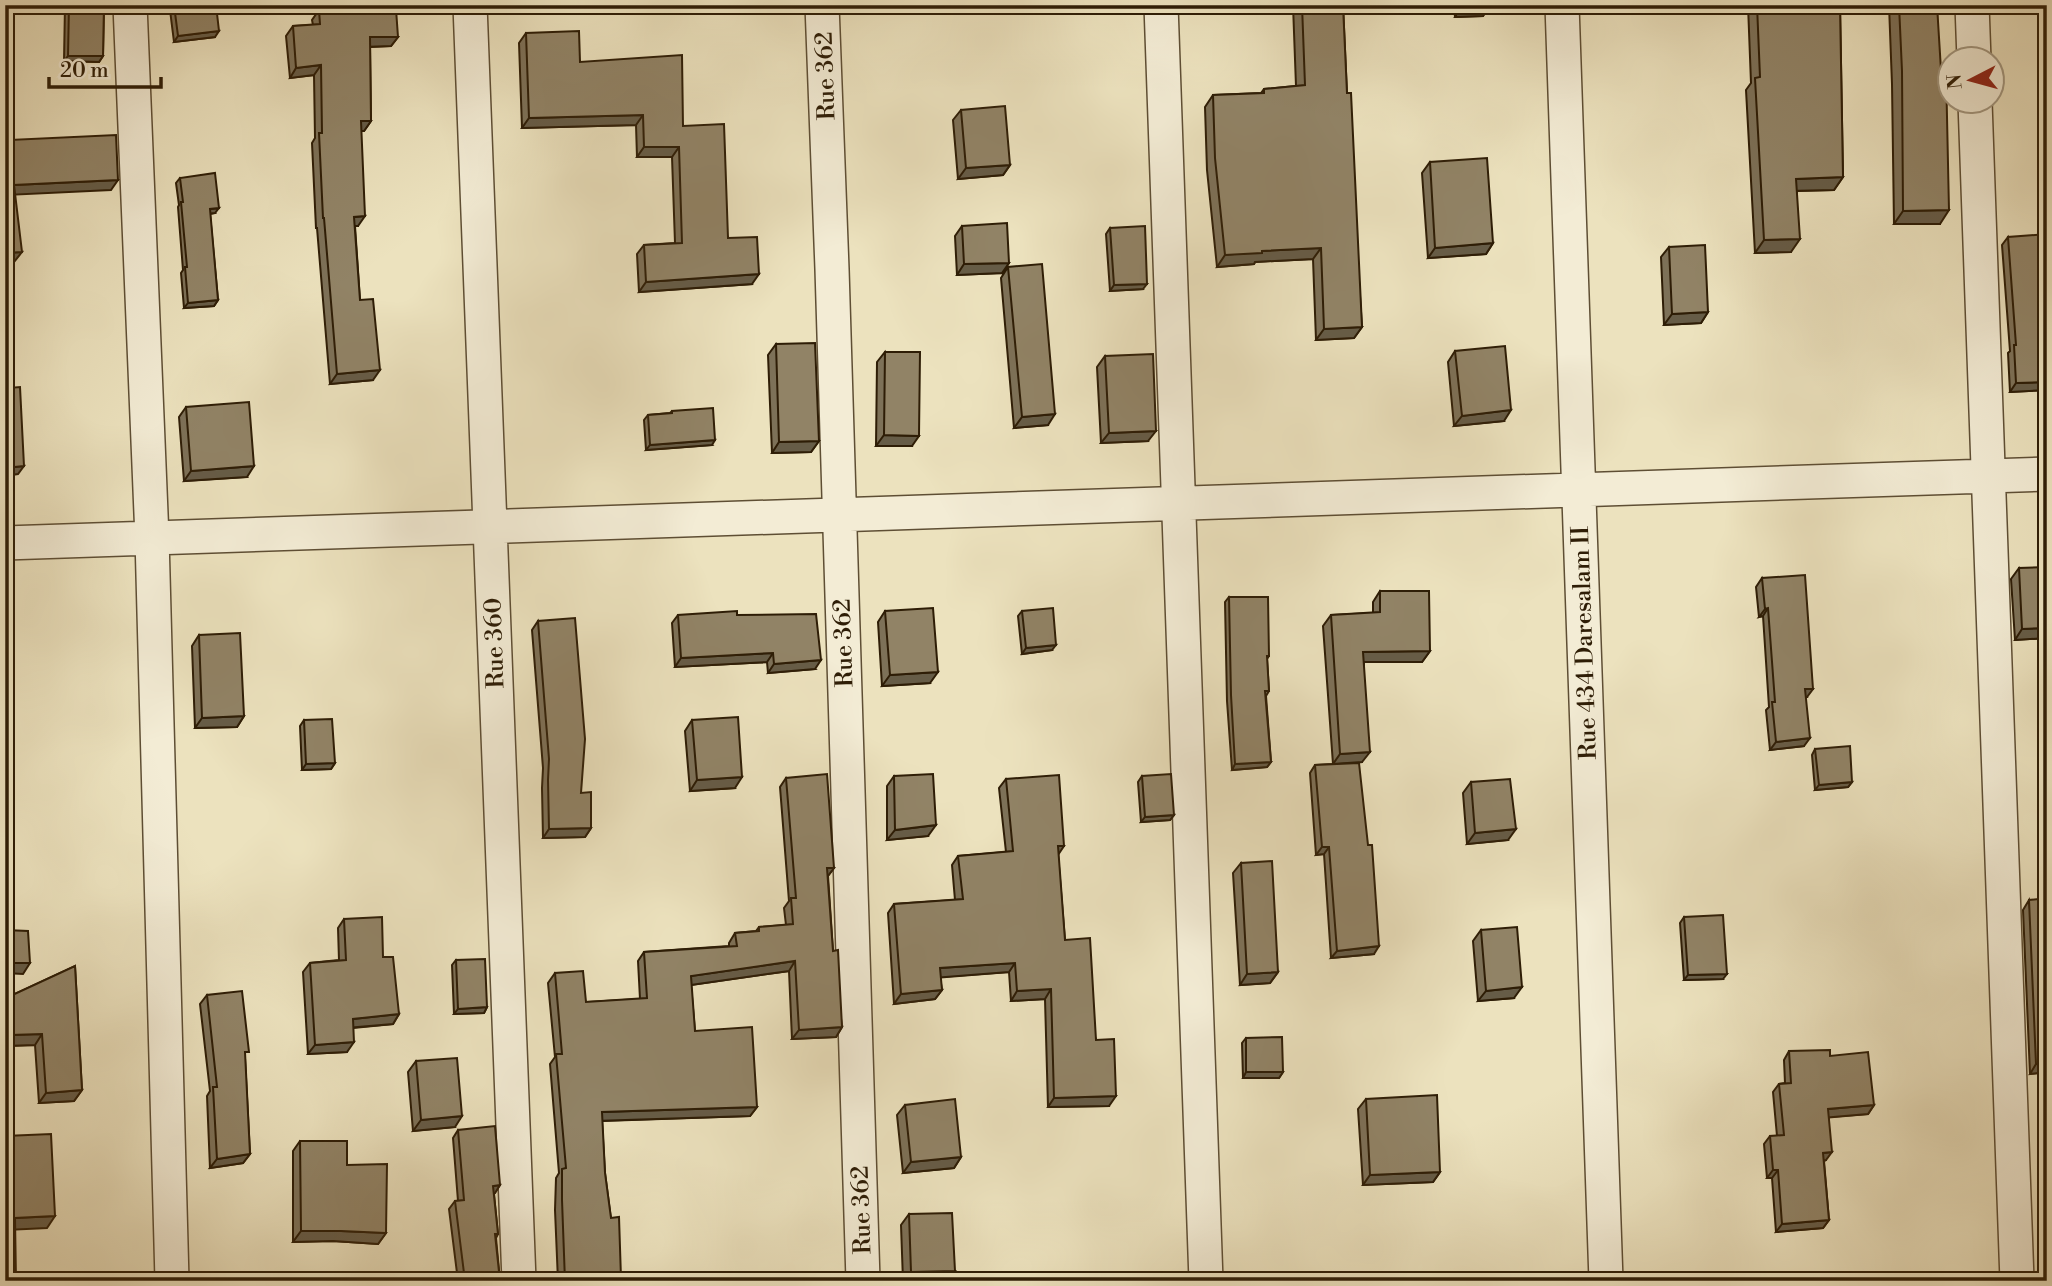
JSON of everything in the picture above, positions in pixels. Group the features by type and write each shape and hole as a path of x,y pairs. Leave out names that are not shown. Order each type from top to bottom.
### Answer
{"street":[{"path":"130,5 152,538 172,1281"},
{"name":"Rue 360","path":"470,5 519,1281"},
{"name":"Rue 362","path":"822,5 863,1281"},
{"path":"1161,5 1206,1281"},
{"name":"Rue 434 Daresalam II","path":"1562,5 1606,1281"},
{"path":"1972,5 1973,46"},
{"path":"1976,116 2018,1281 2047,1280"},
{"path":"5,543 2047,474"}],"building":[{"path":"5,5 11,5 13,36 6,36 10,140 116,135 118,180 14,185 22,252 5,253"},
{"path":"69,5 104,5 103,56 68,56"},
{"path":"174,5 216,5 219,31 178,36"},
{"path":"1302,5 1343,5 1347,93 1351,93 1362,327 1324,329 1321,248 1225,255 1215,158 1213,95 1264,93 1264,89 1305,85"},
{"path":"1458,5 1487,5 1487,11 1458,12"},
{"path":"1757,5 1840,5 1843,177 1796,179 1800,239 1764,240 1755,78 1760,77"},
{"path":"1899,5 1937,5 1940,46 1937,46 1937,116 1947,116 1949,210 1903,211"},
{"path":"396,9 398,37 370,37 371,121 361,121 365,216 354,217 360,300 373,299 380,370 337,374 323,218 319,133 322,133 321,65 296,68 293,26 320,24 319,10"},
{"path":"579,31 580,62 682,55 683,126 724,124 728,238 757,237 759,274 646,282 644,245 682,243 679,147 644,147 643,115 529,118 526,33"},
{"path":"1005,106 1010,165 966,168 961,110"},
{"path":"1487,158 1493,243 1435,248 1430,162"},
{"path":"215,173 219,208 210,209 218,300 188,303 180,178"},
{"path":"1007,223 1009,263 964,264 962,226"},
{"path":"1145,226 1147,284 1114,285 1110,228"},
{"path":"2047,234 2047,382 2016,383 2008,237"},
{"path":"1705,245 1708,312 1672,314 1669,247"},
{"path":"1042,264 1055,414 1022,417 1008,267"},
{"path":"5,340 9,388 20,387 24,466 5,468"},
{"path":"815,343 819,441 779,442 776,344"},
{"path":"1505,346 1511,410 1462,416 1455,351"},
{"path":"885,352 920,352 919,436 884,435"},
{"path":"1153,354 1156,431 1109,433 1105,356"},
{"path":"249,402 254,466 191,471 186,407"},
{"path":"713,408 715,440 650,445 648,415"},
{"path":"2047,567 2047,628 2022,629 2019,568"},
{"path":"1805,575 1813,689 1805,689 1810,738 1776,742 1768,608 1765,609 1762,578"},
{"path":"1380,591 1429,591 1430,651 1363,652 1370,752 1340,754 1331,615 1380,612"},
{"path":"1229,597 1268,597 1269,691 1265,691 1271,762 1235,764"},
{"path":"933,608 938,672 890,675 885,611"},
{"path":"1053,608 1056,645 1026,648 1022,611"},
{"path":"737,611 737,615 816,614 821,660 774,664 773,653 681,658 678,615"},
{"path":"575,618 585,739 581,793 591,792 591,828 549,829 549,759 538,621"},
{"path":"240,633 244,716 202,718 199,635"},
{"path":"738,717 742,777 697,780 692,720"},
{"path":"332,719 335,763 306,764 304,720"},
{"path":"1850,746 1852,782 1819,785 1815,749"},
{"path":"1359,763 1368,845 1372,845 1379,946 1337,951 1329,847 1322,847 1315,765"},
{"path":"827,774 834,868 827,868 833,951 838,950 842,1027 799,1030 795,961 691,976 695,1031 752,1027 757,1107 602,1112 605,1173 611,1218 619,1217 621,1278 565,1281 562,1169 566,1168 556,1054 562,1054 555,973 583,971 586,1002 647,998 644,952 737,946 735,933 759,931 759,927 793,924 791,898 796,898 786,778"},
{"path":"933,774 936,825 895,830 894,776"},
{"path":"1171,774 1174,815 1145,817 1142,776"},
{"path":"1059,775 1064,846 1058,846 1065,940 1090,938 1096,1040 1114,1039 1116,1096 1054,1098 1051,989 1017,991 1015,963 940,968 942,990 901,994 894,904 963,899 958,856 1013,851 1006,779"},
{"path":"1510,779 1516,829 1475,833 1471,782"},
{"path":"1272,861 1278,972 1247,974 1241,863"},
{"path":"2047,898 2047,1064 2036,1064 2029,900"},
{"path":"1723,915 1727,974 1688,975 1684,917"},
{"path":"382,917 383,957 393,957 399,1014 353,1019 354,1042 315,1045 310,963 346,960 344,919"},
{"path":"1517,927 1522,987 1486,991 1481,930"},
{"path":"5,930 28,931 30,963 5,963"},
{"path":"485,959 487,1007 458,1009 456,960"},
{"path":"75,966 82,1090 46,1093 42,1034 10,1035 8,997"},
{"path":"242,991 249,1052 245,1052 250,1154 217,1159 213,1087 217,1087 207,995"},
{"path":"1282,1037 1283,1072 1246,1072 1246,1038"},
{"path":"1830,1050 1830,1056 1868,1052 1874,1105 1828,1109 1832,1152 1823,1153 1829,1220 1782,1224 1778,1170 1773,1170 1770,1136 1784,1135 1779,1084 1791,1083 1789,1051"},
{"path":"457,1058 462,1116 421,1120 416,1061"},
{"path":"1437,1095 1440,1172 1370,1175 1366,1099"},
{"path":"955,1099 961,1157 911,1162 905,1105"},
{"path":"495,1126 500,1185 493,1186 500,1281 465,1281 455,1201 464,1200 458,1130"},
{"path":"51,1134 55,1216 15,1218 16,1281 5,1281 5,1136"},
{"path":"300,1141 347,1141 347,1165 387,1164 386,1233 301,1231"},
{"path":"952,1213 955,1271 911,1272 909,1214"}]}
